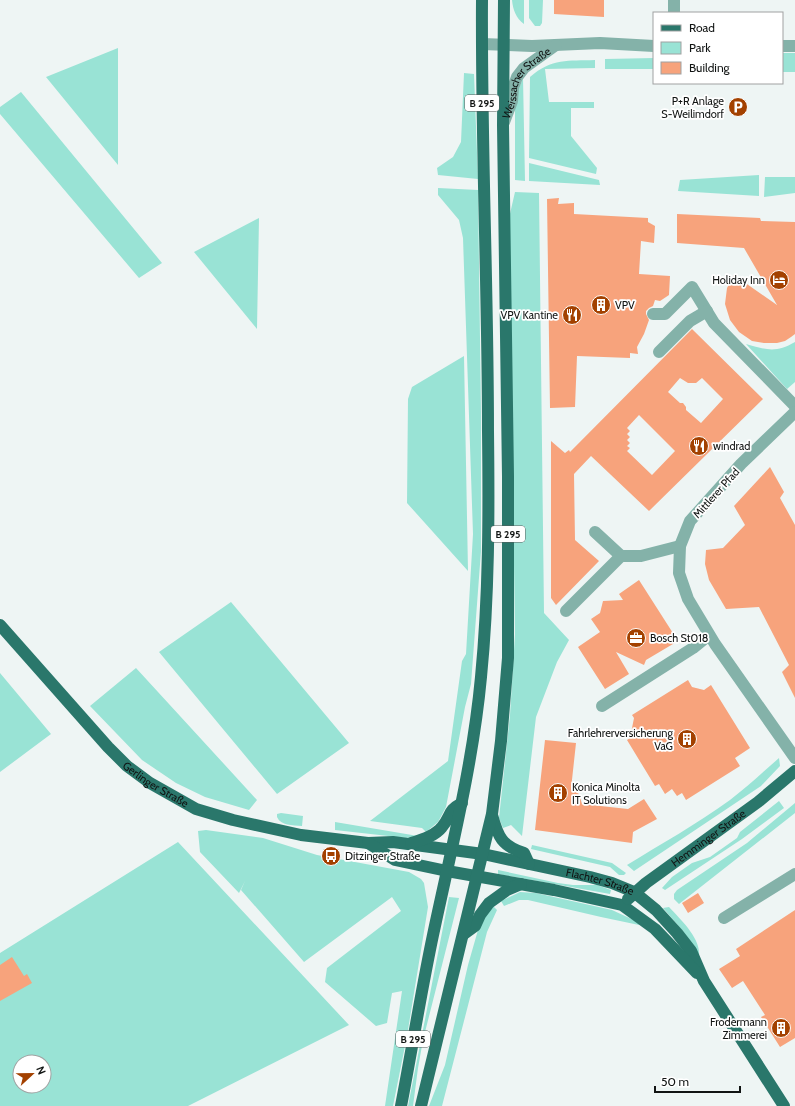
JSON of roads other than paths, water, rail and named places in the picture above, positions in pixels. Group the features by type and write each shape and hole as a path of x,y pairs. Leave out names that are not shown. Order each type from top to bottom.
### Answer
{"main road":[{"name":"B 295","path":"401,1106 426,972 462,803 478,707 486,603 489,481 488,327 482,137 482,0"},
{"name":"B 295","path":"421,1106 492,814 501,741 508,658 508,476 502,125 504,0"},
{"name":"Gerlinger Straße","path":"0,625 108,747 128,766 150,783 196,808 234,820 301,835 368,843 393,842 452,849"},
{"name":"Hemminger Straße","path":"622,905 634,892 758,802 795,771"},
{"path":"410,844 435,833 444,824 452,808 462,803"},
{"path":"492,814 498,833 504,842 508,847 524,854 529,864"},
{"name":"Gerlinger Straße","path":"368,843 395,860 447,871"},
{"name":"Flachter Straße","path":"452,849 483,854 590,877 612,883 634,892 656,910 691,951 704,981 784,1106"},
{"name":"Flachter Straße","path":"447,871 554,890 622,905 655,929 668,941 704,981"},
{"path":"464,934 475,926 480,915 489,903 507,890 521,884"}],"street":[{"path":"674,0 674,12"},
{"name":"Weissacher Straße","path":"482,44 556,45 600,43 653,46"},
{"name":"Weissacher Straße","path":"502,125 512,101 513,88 517,77 524,68 556,45"},
{"path":"783,46 795,46"},
{"path":"654,314 664,314 692,287 714,323 795,406"},
{"path":"659,352 690,321 707,311"},
{"name":"Mittlerer Pfad","path":"795,412 741,464 690,521 680,546 679,574 688,599 710,635 795,758"},
{"path":"595,532 621,556 641,556 680,546"},
{"path":"566,612 621,556"},
{"path":"602,706 693,648 710,635"},
{"path":"724,918 795,874"}],"place":[{"name":"P+R Anlage S-Weilimdorf","path":"738,107"},
{"name":"Holiday Inn","path":"779,280"},
{"name":"VPV","path":"601,305"},
{"name":"VPV Kantine","path":"572,315"},
{"name":"windrad","path":"699,446"},
{"name":"Bosch St018","path":"636,638"},
{"name":"Fahrlehrerversicherung VaG","path":"687,739"},
{"name":"Konica Minolta IT Solutions","path":"558,793"},
{"name":"Ditzinger Straße","path":"331,856"},
{"name":"Frodermann Zimmerei","path":"781,1028"}]}
